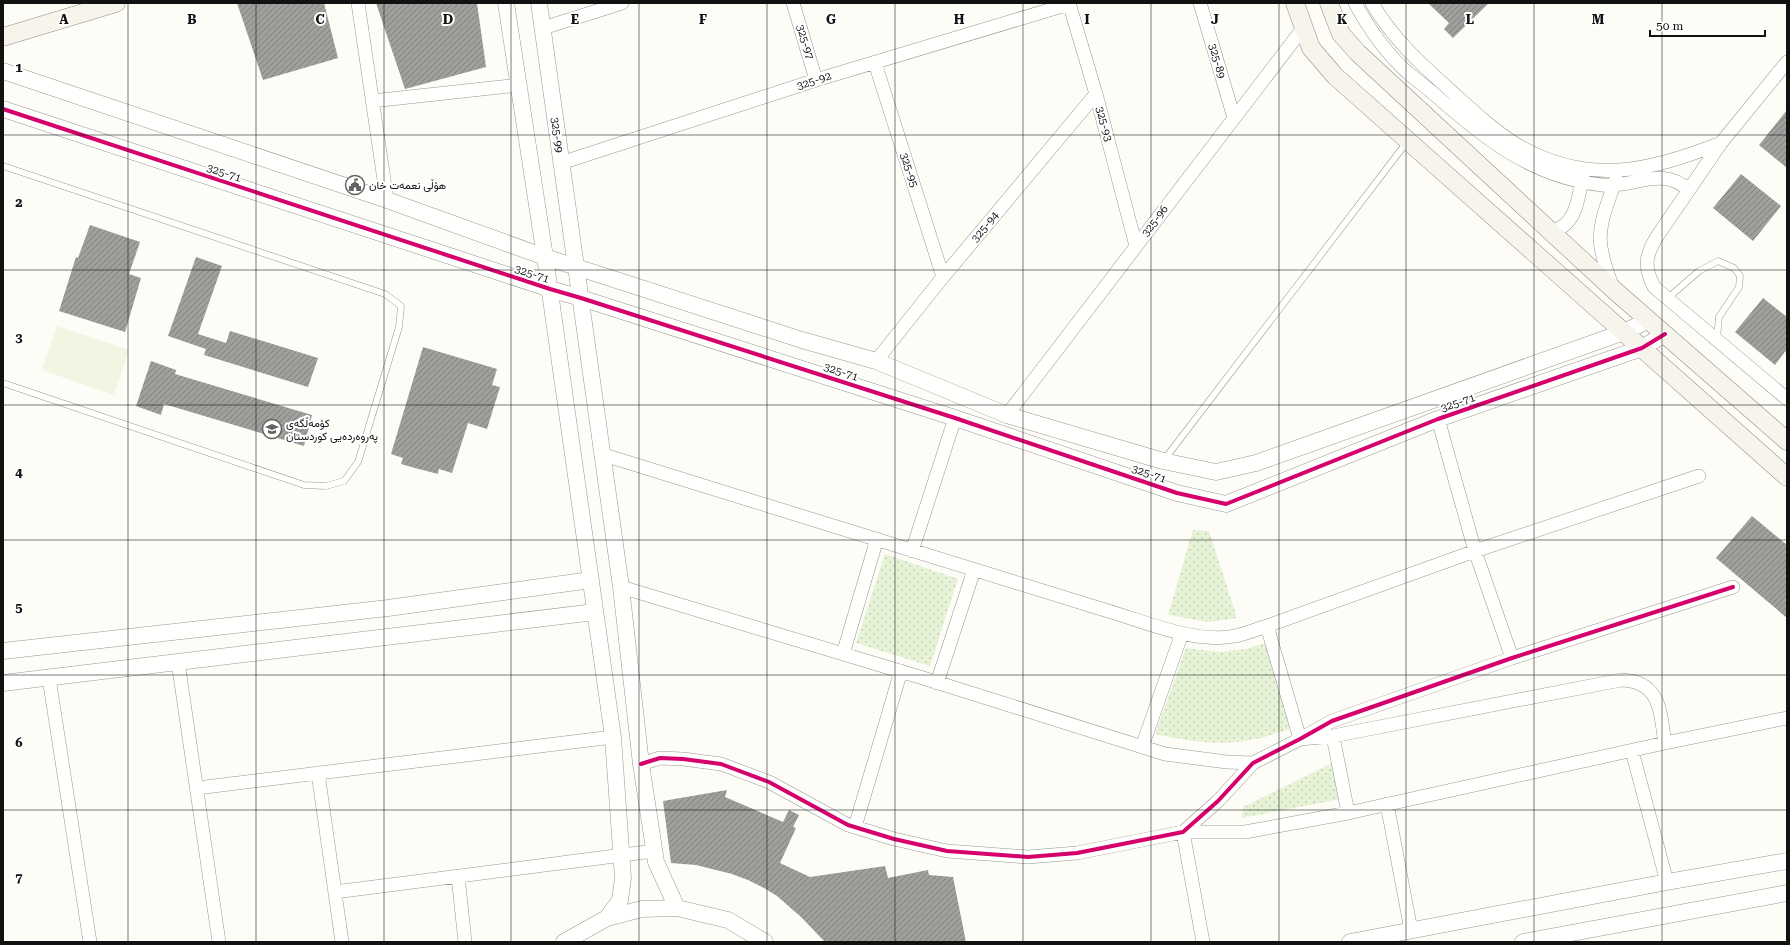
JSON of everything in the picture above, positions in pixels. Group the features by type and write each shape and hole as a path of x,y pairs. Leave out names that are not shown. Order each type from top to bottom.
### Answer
{"main road":[{"path":"3,37 116,3"},
{"path":"1295,3 1311,48 1335,76 1787,477"},
{"path":"1329,3 1341,34 1358,53 1614,290 1787,441"}],"street":[{"path":"358,3 387,200"},
{"path":"506,3 550,290 613,738 623,878 620,900 607,918"},
{"name":"325-99","path":"539,3 577,267 601,454 621,586 641,764 654,851 656,862 677,908"},
{"path":"543,28 622,3"},
{"name":"325-97","path":"794,3 816,80"},
{"name":"325-92","path":"561,164 816,80 1069,3"},
{"name":"325-93","path":"1069,3 1096,94 1136,246"},
{"name":"325-89","path":"1200,3 1234,118"},
{"path":"1356,3 1366,22 1385,48 1407,72 1496,138 1519,145 1539,156 1614,185 1661,177 1681,183 1689,190"},
{"path":"1372,3 1396,39 1496,138"},
{"name":"325-96","path":"1007,414 1304,27"},
{"path":"1787,62 1721,143 1656,238 1650,249 1646,262 1648,275 1654,287 1787,399"},
{"name":"325-95","path":"875,63 943,277"},
{"name":"325-71","path":"3,72 387,200 577,267 802,340 876,361 1007,414 1164,461 1216,472 1256,463 1624,332 1649,320"},
{"path":"372,101 519,85"},
{"name":"325-94","path":"876,361 943,277 1096,94"},
{"name":"325-71","path":"3,109 550,290 581,298 955,418 1177,493 1226,504 1438,419 1642,348 1665,334"},
{"path":"1583,174 1619,171 1664,163 1687,157 1721,143"},
{"path":"1614,290 1603,261 1600,245 1601,230 1619,171"},
{"path":"1551,232 1560,229 1567,224 1572,217 1583,174"},
{"path":"912,550 955,418"},
{"path":"1438,419 1475,550 1512,658"},
{"path":"601,454 1182,633 1212,637 1234,636 1267,626 1475,550 1699,476"},
{"path":"843,654 877,540"},
{"path":"937,683 974,570"},
{"path":"3,651 388,608 591,580"},
{"path":"621,586 901,671 1142,747 1172,755 1227,762 1253,763"},
{"path":"1183,832 1218,801 1253,763 1332,721 1512,658 1733,587"},
{"path":"3,683 596,612"},
{"path":"1267,626 1300,739"},
{"path":"1142,747 1182,633"},
{"path":"178,662 219,942"},
{"path":"855,827 901,671"},
{"path":"49,678 90,942"},
{"path":"1300,739 1333,736 1621,680 1633,680 1642,683 1649,688 1657,700 1665,743"},
{"path":"641,764 660,758 683,759 721,764 769,782 848,825 894,839 947,851 1028,857 1077,853 1183,832 1245,832 1348,813 1665,743 1787,718"},
{"path":"1333,736 1348,813"},
{"path":"197,788 613,738"},
{"path":"1632,751 1667,882"},
{"path":"318,773 342,942"},
{"path":"1387,804 1411,930"},
{"path":"1183,832 1203,942"},
{"path":"335,892 654,851"},
{"path":"1350,942 1667,882 1787,861"},
{"path":"458,876 464,942"},
{"path":"1523,942 1581,937 1787,893"},
{"path":"564,942 607,918 642,909 677,908 728,920 765,942"}],"lane":[{"path":"1164,461 1408,140"},
{"path":"3,166 385,294 401,306 399,327 358,462 344,481 326,486 304,485 3,383"},
{"path":"1668,298 1699,271 1718,261 1734,268 1740,276 1739,287 1719,317 1717,340"}],"green space":[{"path":"57,326 129,350 114,395 42,370"},
{"path":"1193,530 1209,531 1237,618 1208,622 1168,615"},
{"path":"885,554 958,579 930,666 856,643"},
{"path":"1271,641 1298,726 1262,738 1226,743 1191,741 1155,734 1186,648 1219,652 1246,649"},
{"path":"1337,761 1346,798 1242,818 1243,807"}],"building":[{"path":"237,3 324,3 338,58 263,80"},
{"path":"376,3 477,3 486,67 405,89"},
{"path":"1428,3 1489,3 1453,38 1444,29 1449,23"},
{"path":"1787,110 1787,168 1759,145"},
{"path":"1741,174 1781,206 1753,241 1713,208"},
{"path":"90,225 140,242 129,274 141,278 125,332 59,311 76,257 78,258"},
{"path":"196,257 222,266 198,334 226,343 230,331 318,358 308,387 204,355 206,349 168,336"},
{"path":"1763,298 1787,317 1787,349 1775,365 1735,332"},
{"path":"423,347 497,369 492,385 500,387 487,429 468,423 452,473 439,469 438,474 401,464 403,458 391,454"},
{"path":"151,361 176,370 175,374 312,415 304,446 164,404 161,415 136,406"},
{"path":"1752,516 1787,545 1787,618 1716,558"},
{"path":"727,790 725,797 783,822 789,810 799,815 793,827 796,828 780,863 810,877 885,866 888,878 928,870 929,875 953,877 966,942 825,942 801,917 777,896 764,888 732,874 696,865 671,863 663,801"}],"cycle path":[{"path":"3,109 550,289 955,418 1177,493 1226,504 1438,419 1642,348 1665,334"},
{"path":"641,764 660,758 683,759 721,764 769,782 848,825 894,839 947,851 1028,857 1077,853 1183,832 1218,801 1253,763 1332,721 1512,658 1733,587"}],"place":[{"name":"هۆڵی نعمەت خان","path":"355,185"},
{"name":"كۆمەڵگەی پەروەردەیی كوردستان","path":"272,429"}]}
